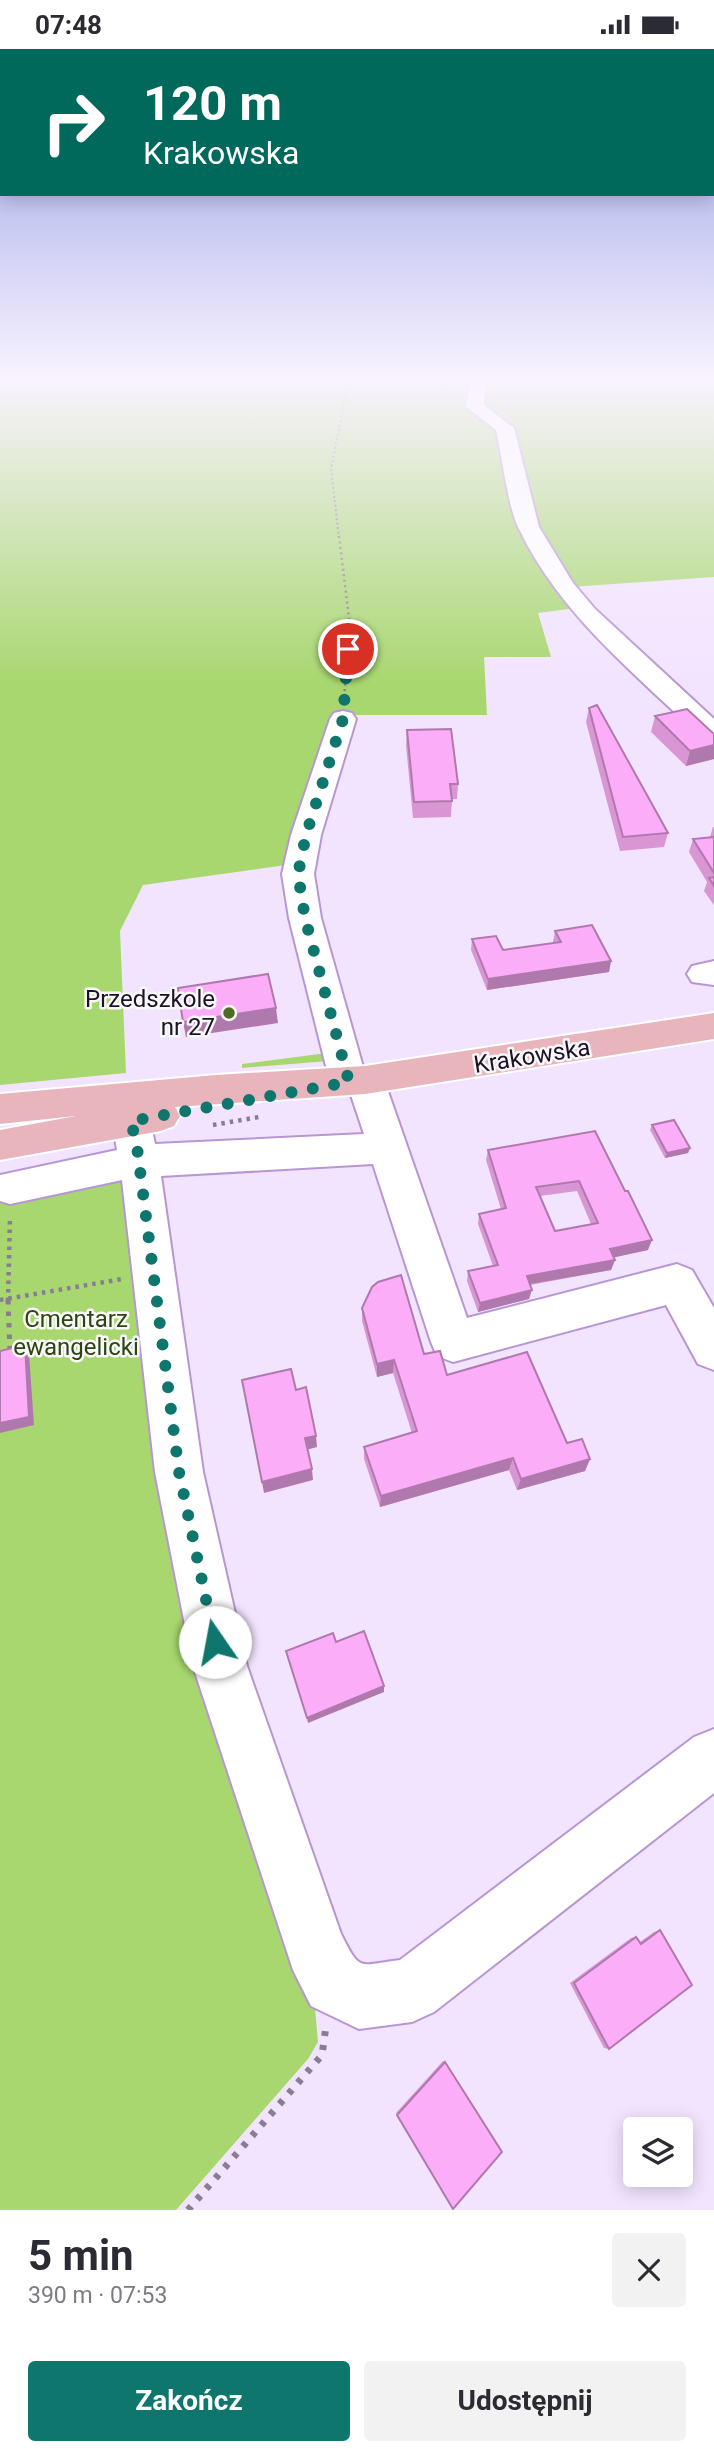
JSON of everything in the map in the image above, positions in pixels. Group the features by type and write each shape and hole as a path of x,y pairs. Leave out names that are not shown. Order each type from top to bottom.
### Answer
{"main road":[{"name":"Krakowska","path":"0,1109 216,1089 357,1081 714,1026"},
{"name":"Krakowska","path":"0,1145 135,1141 357,1081"}],"lane":[{"path":"518,483 528,527 565,586 587,614 714,734"},
{"path":"343,719 306,835 298,874 305,918 357,1081 387,1148 453,1342 677,1283 714,1350"},
{"path":"7,1206 135,1141 387,1148"},
{"path":"135,1141 179,1472 220,1666 315,1948 333,1984 359,1997 412,1990 714,1758"}],"path":[{"path":"333,483 350,626 343,719"},
{"path":"7,1206 10,1352"},
{"path":"0,1300 129,1278"},
{"path":"188,2210 322,2055 333,1984"}],"green space":[{"path":"0,483 511,483 519,518 576,608 538,613 551,657 484,657 487,715 335,715 293,864 143,885 120,931 126,1073 0,1085"},
{"path":"516,483 714,483 714,577 570,587 537,538"},
{"path":"327,1053 329,1061 242,1068 242,1064"},
{"name":"Cmentarz ewangelicki","path":"132,1177 314,1996 318,2042 308,2059 176,2210 0,2210 0,1201"}],"building":[{"path":"597,705 668,833 623,837 589,708"},
{"path":"687,709 714,734 714,745 690,751 655,716"},
{"path":"451,729 458,784 450,784 452,801 414,802 407,730"},
{"path":"714,837 714,873 693,839"},
{"path":"592,925 611,961 488,979 472,939 496,936 503,950 561,942 555,931"},
{"path":"268,974 276,1008 183,1022 178,988"},
{"path":"674,1120 690,1148 667,1153 652,1125"},
{"path":"595,1131 652,1240 610,1249 615,1260 527,1276 532,1290 480,1303 468,1271 498,1265 479,1214 506,1208 488,1150","holes":["579,1181 598,1223 555,1231 536,1187"]},
{"path":"401,1275 424,1354 440,1351 447,1375 527,1352 567,1443 582,1439 590,1459 521,1479 513,1458 381,1496 364,1447 417,1431 394,1360 377,1364 362,1308 372,1287 378,1282"},
{"path":"25,1345 29,1417 0,1423 0,1351"},
{"path":"291,1369 296,1390 306,1387 316,1436 305,1438 312,1469 262,1482 242,1380"},
{"path":"364,1631 384,1686 307,1718 286,1651 333,1633 336,1642"},
{"path":"660,1930 692,1985 609,2049 574,1983 636,1937 641,1944"},
{"path":"445,2062 502,2152 453,2209 397,2115"}],"place":[{"name":"Przedszkole nr 27","path":"229,1013"}],"route":[{"path":"215,1642 179,1472 137,1147 131,1121 349,1082 305,918 298,874 306,835 343,719 348,649"}]}
